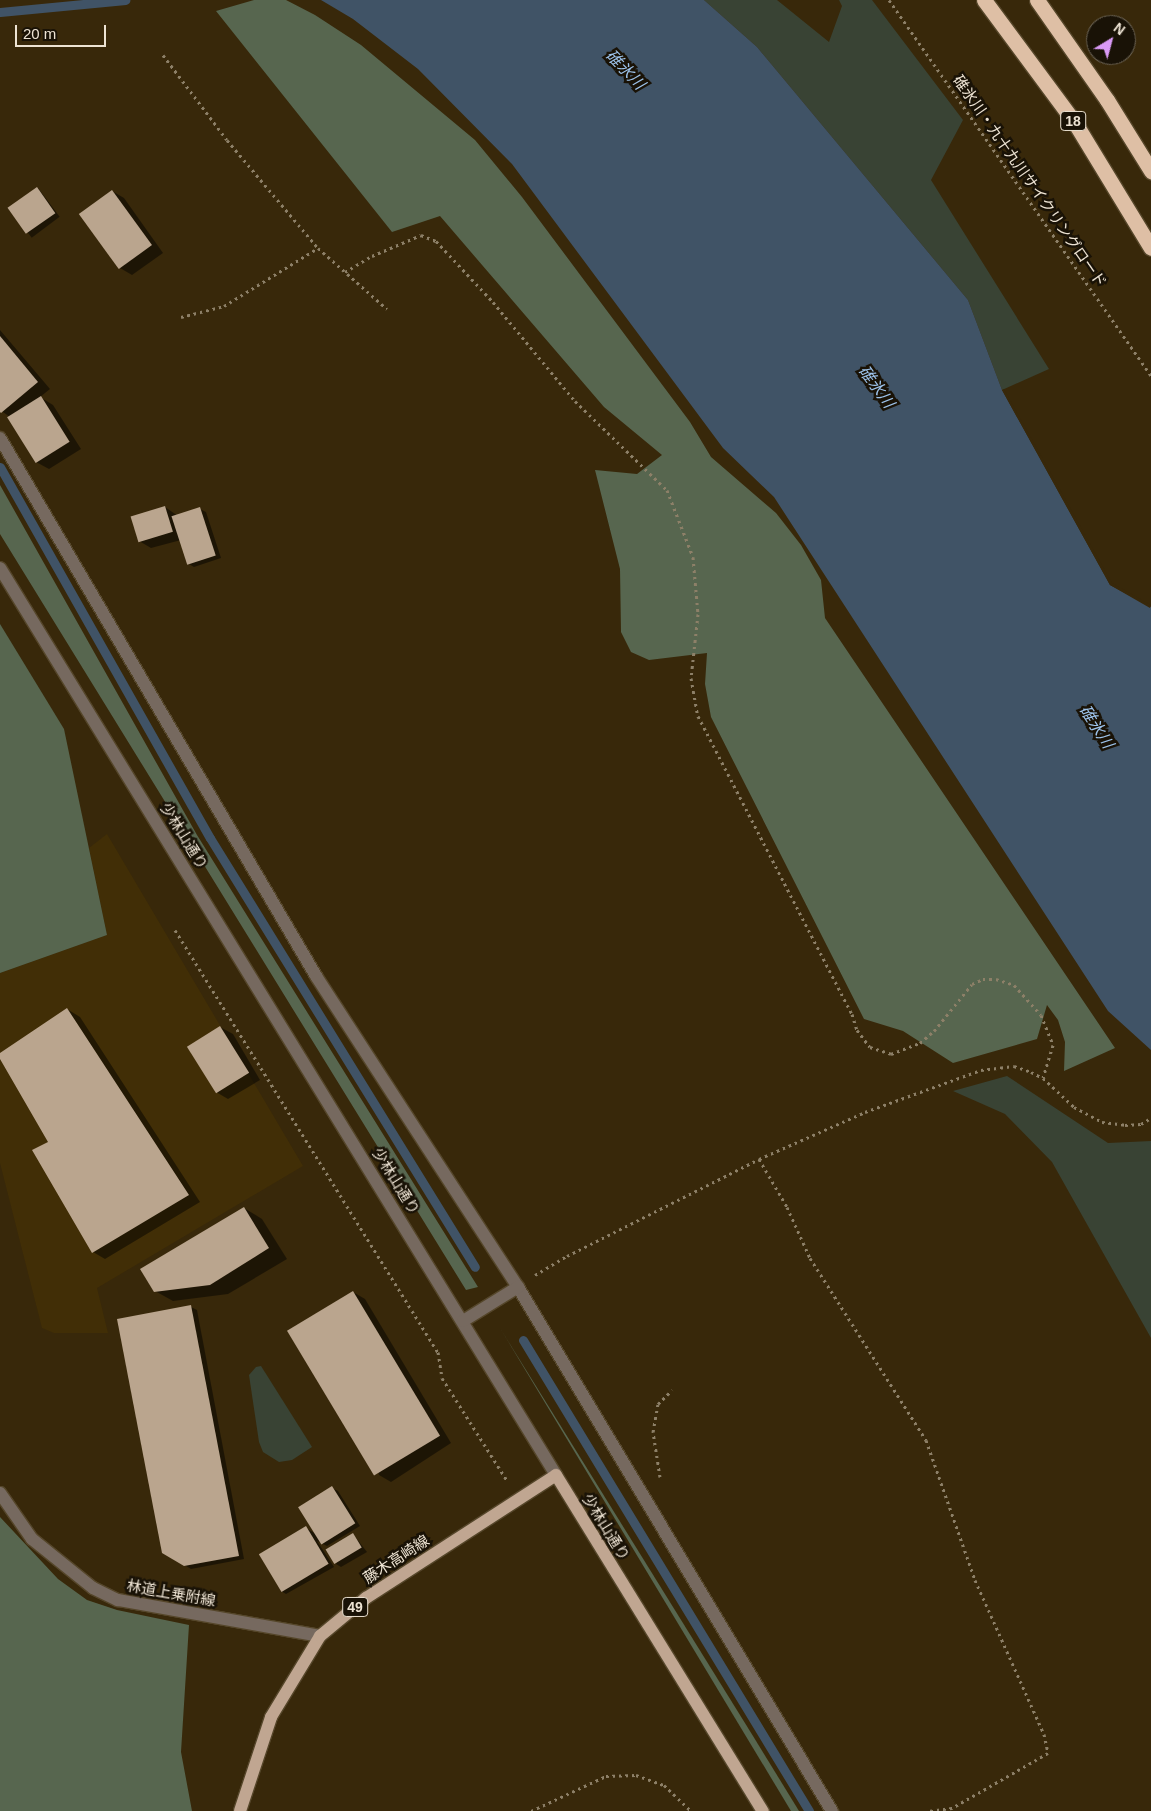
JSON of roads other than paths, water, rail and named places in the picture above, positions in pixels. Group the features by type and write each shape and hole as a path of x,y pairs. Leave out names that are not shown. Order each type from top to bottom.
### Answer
{"highway":[{"name":"18","path":"984,0 1075,123 1151,248"},
{"name":"18","path":"1037,0 1107,100 1151,171"}],"main road":[{"name":"藤木高崎線","path":"240,1811 271,1717 320,1636 366,1598 556,1475"},
{"name":"少林山通り","path":"556,1475 763,1811"}],"street":[{"path":"0,438 316,976 518,1287 832,1811"},
{"name":"少林山通り","path":"0,568 556,1475"},
{"path":"463,1321 518,1287"},
{"name":"林道上乗附線","path":"0,1493 32,1539 93,1588 118,1600 320,1636"}],"water":[{"name":"碓氷川","path":"321,0 704,0 757,47 968,300 1002,390 1110,585 1151,607 1151,1050 1108,1011 774,497 723,448 512,164 418,69 353,19"}],"waterway":[{"path":"0,12 125,0"},
{"path":"0,467 210,838 475,1267"},
{"path":"523,1340 809,1811"}]}
